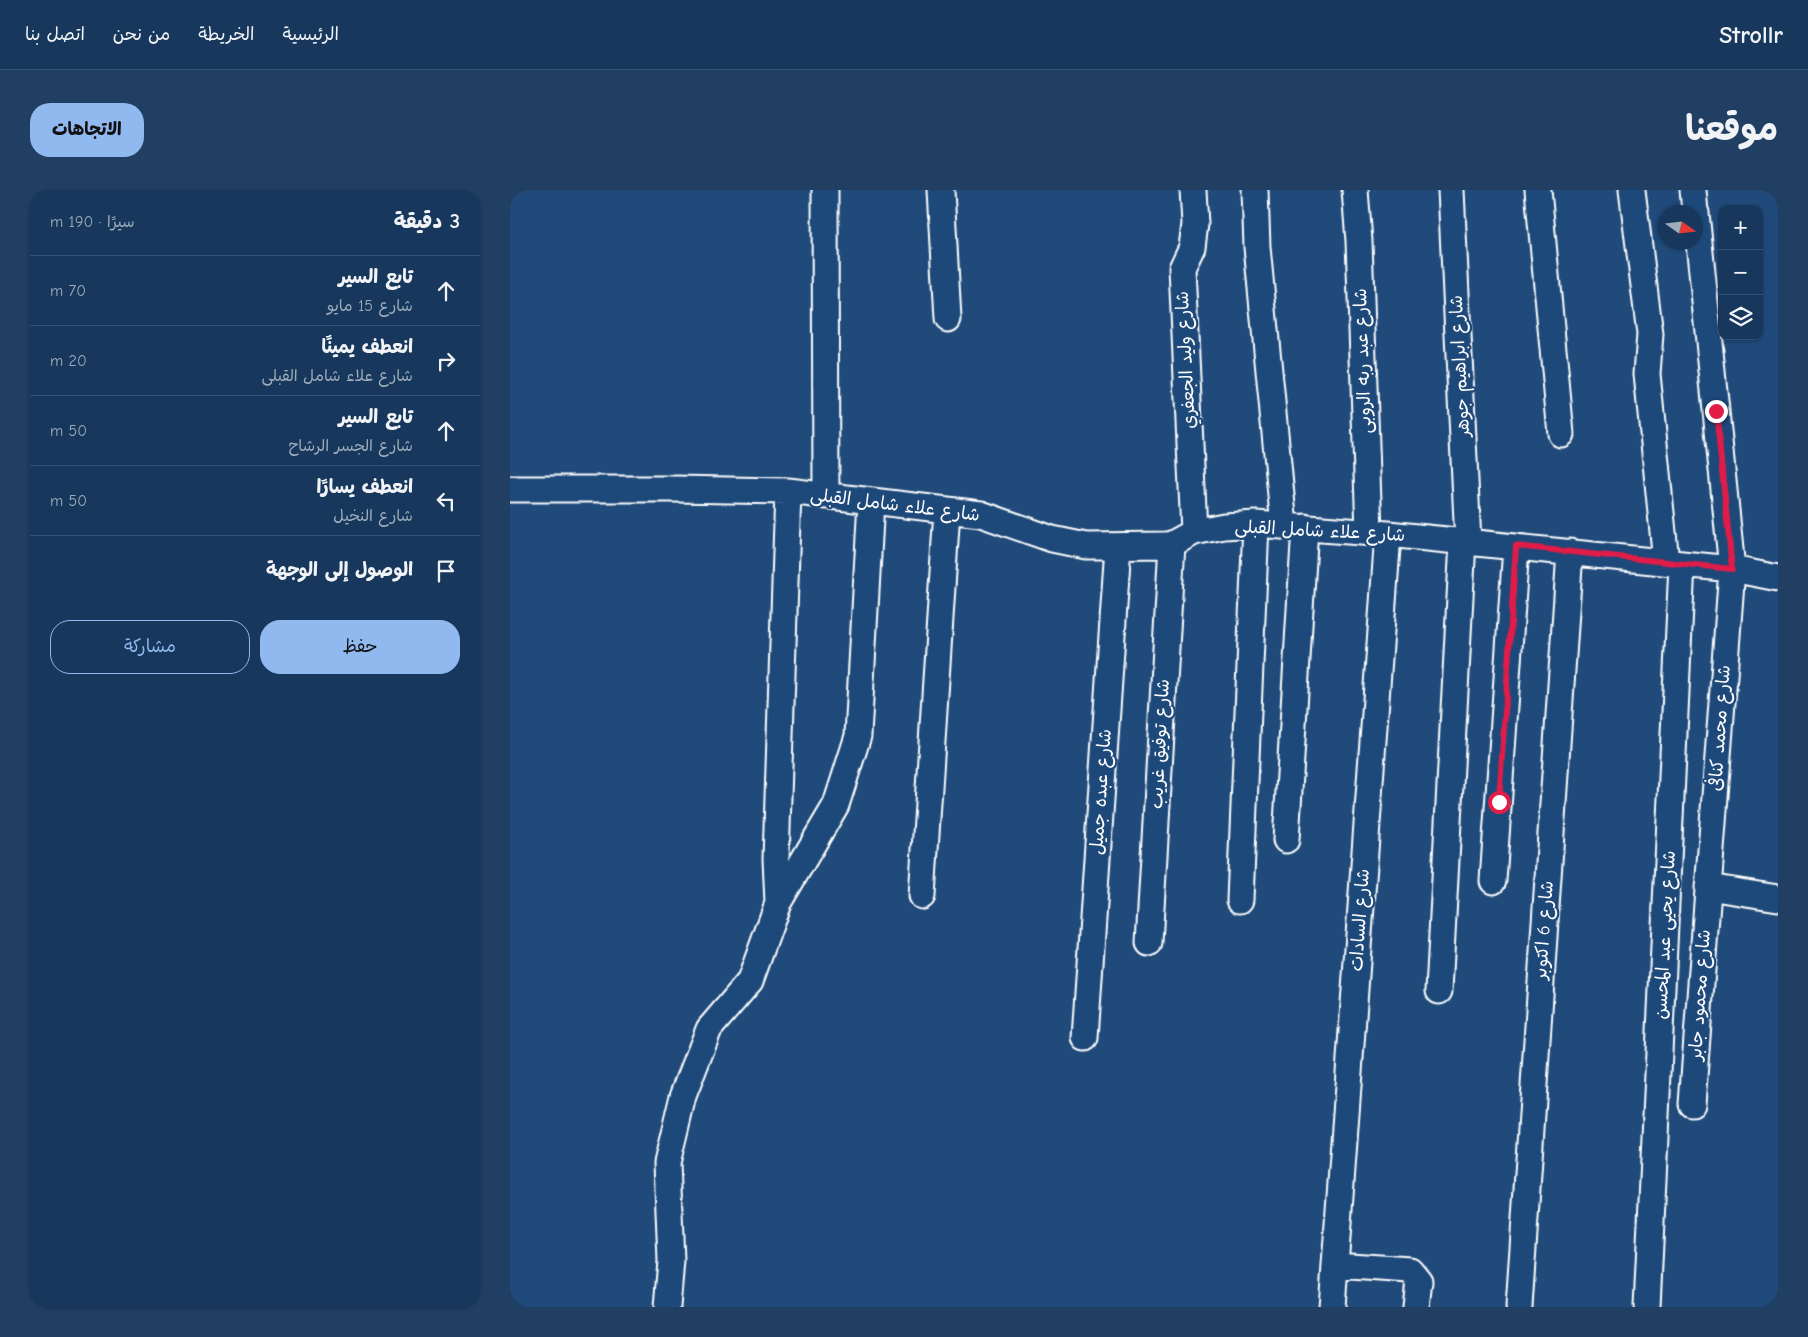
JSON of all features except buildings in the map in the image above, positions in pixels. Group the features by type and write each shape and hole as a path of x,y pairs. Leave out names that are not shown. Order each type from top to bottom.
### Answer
{"street":[{"path":"825,190 826,496"},
{"path":"941,190 948,319"},
{"name":"شارع وليد الجعفري","path":"1193,190 1195,224 1192,247 1182,268 1194,532"},
{"path":"1255,190 1257,247 1294,527 1286,840"},
{"name":"شارع عبد ربه الروبى","path":"1355,190 1379,533"},
{"name":"شارع ابراهيم جوهر","path":"1438,991 1466,541 1451,190"},
{"path":"1538,190 1561,434"},
{"name":"شارع يحيى عبد المحسن","path":"1632,190 1650,334 1647,374 1674,563 1647,1307"},
{"name":"شارع محمد كنافى","path":"1693,190 1694,205"},
{"name":"شارع محمد كنافى","path":"1699,250 1732,569 1708,887"},
{"name":"شارع علاء شامل القبلى","path":"510,489 788,491 981,514 1052,539 1086,546 1172,544 1194,532 1224,526 1256,524 1516,546 1732,569 1778,578"},
{"path":"778,903 776,859 788,491"},
{"path":"667,1307 671,1261 667,1163 683,1096 709,1029 750,981 778,903 836,805 858,736 871,501"},
{"path":"922,896 947,510"},
{"path":"1240,900 1256,524"},
{"name":"شارع السادات","path":"1332,1307 1379,533"},
{"name":"شارع توفيق غريب","path":"1149,943 1172,544"},
{"name":"شارع عبده جميل","path":"1085,1038 1118,546"},
{"path":"1493,881 1516,546"},
{"name":"شارع 6 اكتوبر","path":"1519,1307 1570,552"},
{"path":"1708,887 1778,898"},
{"name":"شارع محمود جابر","path":"1692,1104 1708,887"},
{"path":"1335,1266 1410,1270 1419,1281 1416,1307"}],"route":[{"path":"1499,802 1516,546 1732,569 1716,411"}]}
